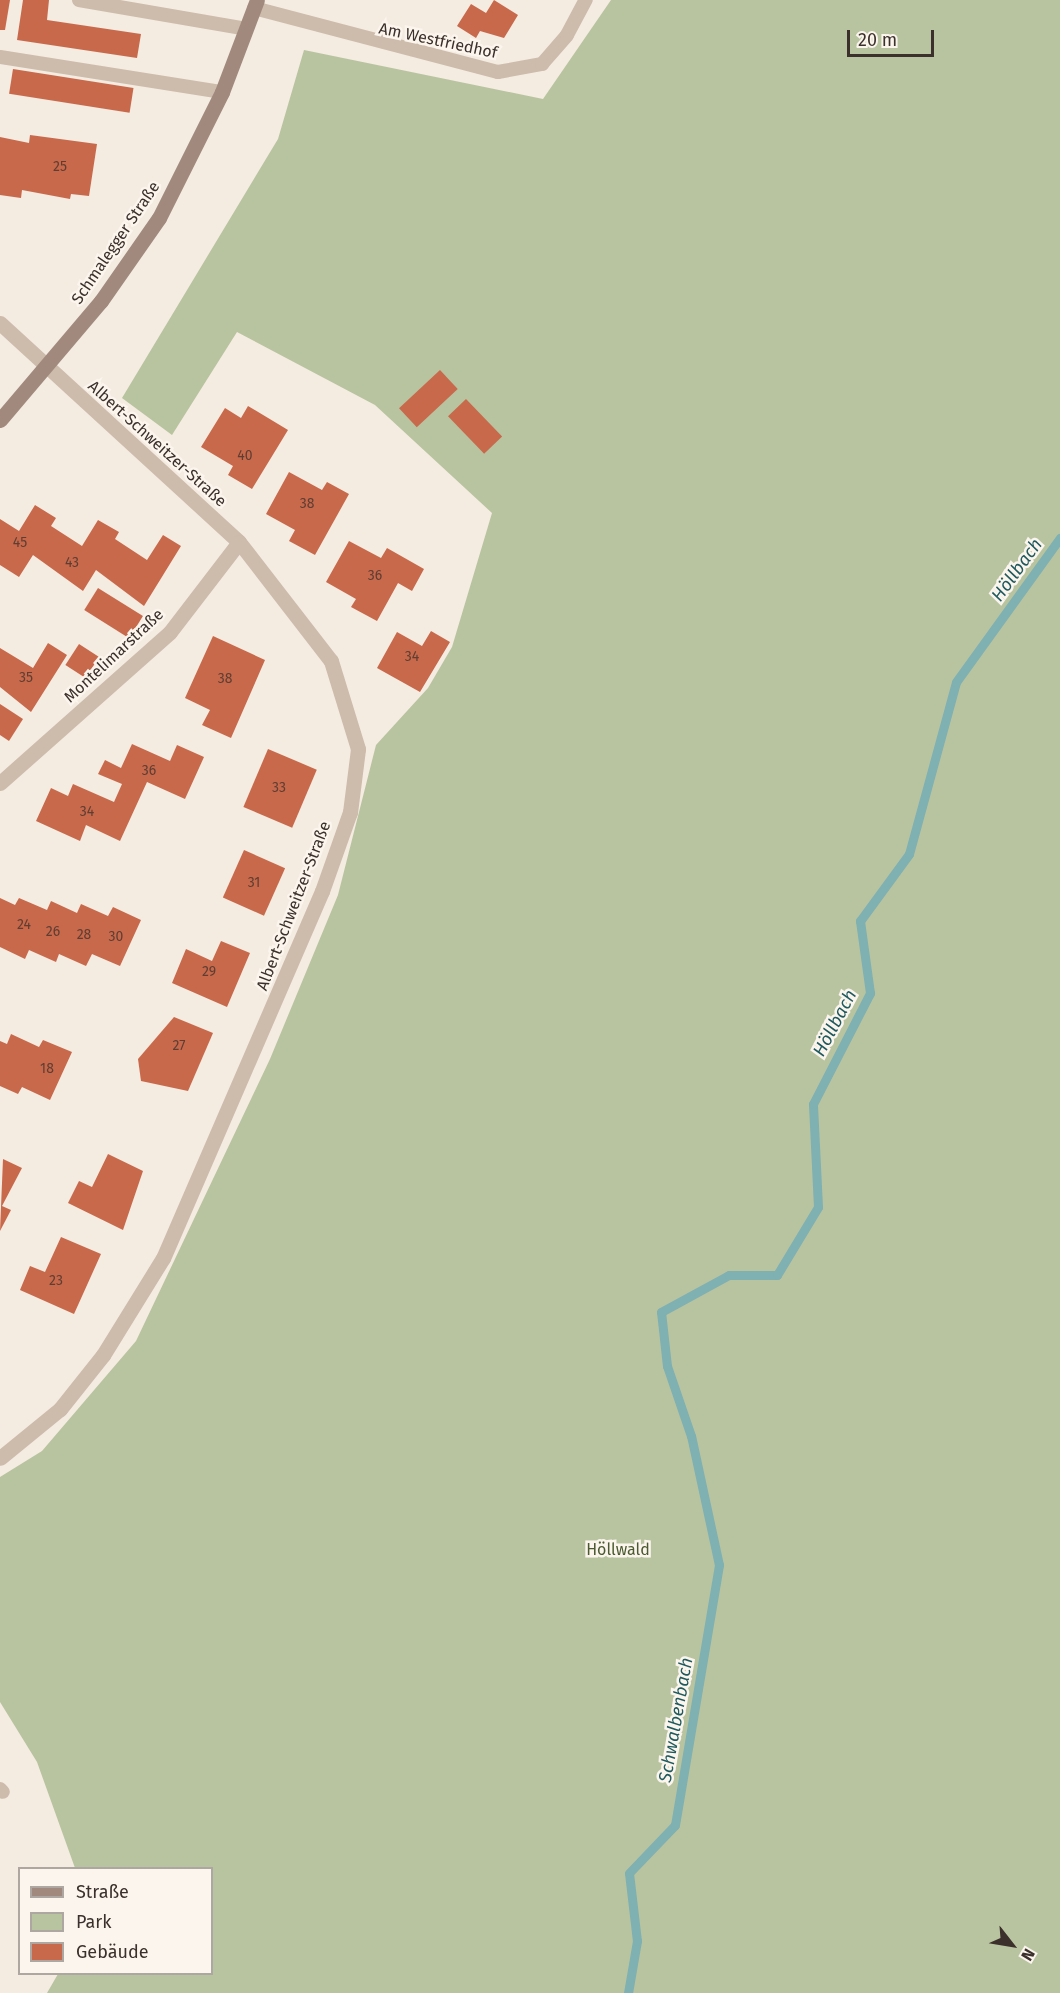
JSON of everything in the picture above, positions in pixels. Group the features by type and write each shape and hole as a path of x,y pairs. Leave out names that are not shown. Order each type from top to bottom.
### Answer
{"street":[{"name":"Schmalegger Straße","path":"0,420 47,369 159,219 222,92 255,4"},
{"name":"Albert-Schweitzer-Straße","path":"0,323 47,369 239,542 331,661 358,749 350,812 295,960 163,1258 103,1355 60,1409 0,1458"},
{"name":"Montelimarstraße","path":"0,783 170,632 239,542"}],"lane":[{"path":"79,0 247,29"},
{"name":"Am Westfriedhof","path":"255,4 392,48 498,72 542,63 567,35 586,0"},
{"path":"0,57 222,92"}],"green space":[{"name":"Höllwald","path":"611,0 1060,0 1060,1993 47,1993 57,1975 213,1975 213,1867 75,1867 37,1762 0,1702 0,1477 42,1451 136,1341 270,1059 338,895 376,745 428,688 452,647 492,513 375,405 237,332 172,435 122,398 278,139 304,50 543,99"}],"building":[{"path":"0,0 10,0 5,30 0,30"},
{"path":"23,0 49,0 47,20 141,34 137,58 17,40"},
{"path":"494,0 518,15 504,38 480,31 476,38 457,26 471,4 486,13"},
{"path":"13,69 133,88 130,113 9,94"},
{"path":"30,135 97,144 89,196 71,194 70,199 22,190 21,198 0,195 0,137 29,143"},
{"path":"440,370 458,389 417,427 399,408"},
{"path":"466,399 502,436 484,454 448,416"},
{"path":"248,406 288,430 252,489 228,475 233,466 201,447 225,408 241,418"},
{"path":"289,472 322,490 327,482 349,494 315,555 289,541 295,530 266,514"},
{"path":"35,505 56,518 51,526 82,546 98,520 119,532 115,539 147,560 163,535 181,546 144,606 96,570 83,591 33,555 19,577 0,565 0,519 19,531"},
{"path":"349,541 381,558 387,548 424,569 412,591 398,583 377,621 351,607 356,599 326,582"},
{"path":"98,588 143,616 129,638 84,610"},
{"path":"431,631 450,642 420,692 377,668 397,632 422,646"},
{"path":"213,636 265,660 231,738 202,725 210,710 185,698"},
{"path":"48,643 67,655 31,712 0,687 0,648 33,668"},
{"path":"79,644 99,657 86,678 65,665"},
{"path":"0,704 23,719 9,741 0,735"},
{"path":"132,744 170,761 177,745 204,757 185,799 147,782 120,841 86,825 80,841 36,821 51,788 68,796 73,784 114,802 122,784 98,774 105,760 121,768"},
{"path":"268,749 317,770 292,828 243,807"},
{"path":"244,850 285,868 264,916 223,898"},
{"path":"0,898 15,905 19,898 47,910 51,901 77,913 81,904 108,916 113,907 141,920 120,966 92,954 86,966 59,954 56,962 29,950 25,959 0,947"},
{"path":"221,941 250,953 227,1007 172,983 186,949 212,961"},
{"path":"174,1017 213,1033 188,1091 141,1081 138,1059"},
{"path":"11,1034 39,1047 43,1040 72,1052 50,1100 22,1087 18,1094 0,1086 0,1041 7,1044"},
{"path":"108,1154 143,1171 123,1230 68,1203 79,1181 92,1187"},
{"path":"3,1159 22,1168 2,1206 11,1210 0,1231"},
{"path":"61,1237 101,1254 74,1314 20,1290 30,1266 45,1272"}],"waterway":[{"name":"Höllbach","path":"628,1993 637,1941 629,1873 675,1825 719,1565 691,1436 667,1366 661,1312 729,1275 777,1275 818,1207 813,1104 870,993 860,921 909,854 956,682 1060,538"}],"water label":[{"name":"Schwalbenbach","path":"676,1720"}]}
